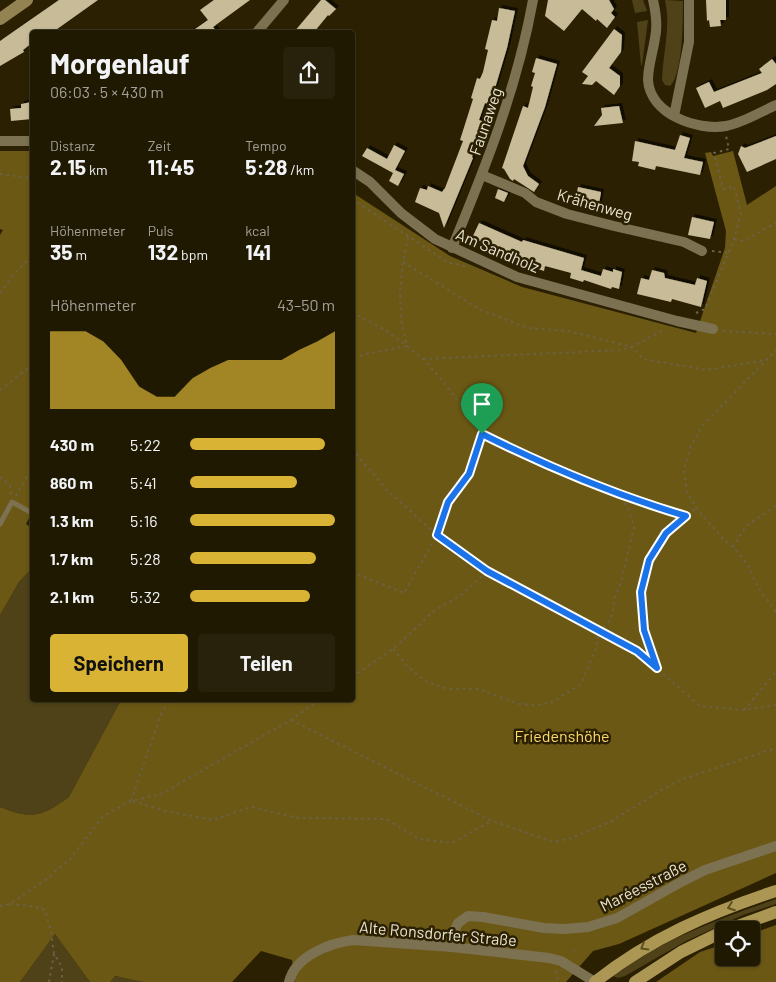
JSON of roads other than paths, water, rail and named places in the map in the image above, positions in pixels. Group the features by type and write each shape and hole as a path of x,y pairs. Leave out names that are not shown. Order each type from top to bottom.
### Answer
{"main road":[{"path":"595,982 626,959 665,935 724,909 776,891"},
{"path":"752,921 776,912"},
{"path":"635,982 681,952 715,936"}],"street":[{"path":"0,19 27,0"},
{"path":"259,30 284,0"},
{"name":"Faunaweg","path":"452,248 502,122 518,68 533,0"},
{"path":"653,0 657,16 656,37 648,79 650,92 664,110 700,126 724,126 733,125 776,105"},
{"path":"674,116 690,42 689,0"},
{"path":"0,140 30,141"},
{"name":"Am Sandholz","path":"355,172 370,182 413,223 435,239 516,277 713,329"},
{"name":"Krähenweg","path":"482,175 525,194 536,202 567,214 684,242 702,251"},
{"name":"Maréesstraße","path":"452,947 452,936 458,923 468,916 544,928 588,927 616,918 705,870 776,846"},
{"name":"Alte Ronsdorfer Straße","path":"289,982 300,964 319,949 337,942 353,940 452,947 549,958 560,961 595,982"}],"lane":[{"path":"0,524 12,502 30,512"}],"park label":[{"name":"Friedenshöhe","path":"562,735"}]}
